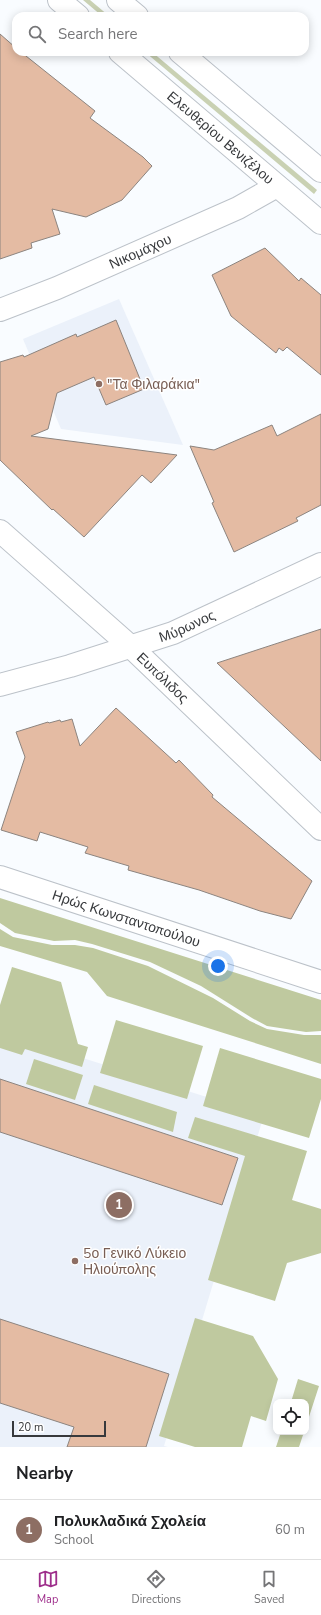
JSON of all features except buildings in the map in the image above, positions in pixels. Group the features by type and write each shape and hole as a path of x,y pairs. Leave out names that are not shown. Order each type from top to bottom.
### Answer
{"street":[{"path":"59,0 73,12"},
{"path":"118,0 132,12"},
{"name":"Ελευθερίου Βενιζέλου","path":"125,56 321,223"},
{"path":"185,56 321,171"},
{"name":"Νικομάχου","path":"0,310 57,288 231,211 277,186"},
{"name":"Ευπόλιδος","path":"0,531 130,646 321,829"},
{"name":"Μύρωνος","path":"0,685 70,666 173,633 321,564"},
{"name":"Ηρώς Κωνσταντοπούλου","path":"0,877 321,982"}],"shaded area":[{"name":"\"Τα Φιλαράκια\"","path":"119,299 183,445 61,429 23,339"},
{"path":"0,1032 264,1115 164,1446 168,1447 0,1447"}],"green space":[{"path":"83,0 90,0 104,12 97,12"},
{"path":"150,56 157,56 317,190 314,194"},
{"path":"0,898 321,1000 321,1031 306,1032 267,1026 201,986 150,962 75,940 54,941 15,933 0,923"},
{"path":"0,929 13,937 52,945 75,945 93,948 148,966 213,998 250,1021 267,1029 304,1035 321,1035 321,1064 107,996 87,972 0,946"},
{"path":"12,967 61,982 78,1044 88,1047 82,1067 25,1049 22,1055 0,1048 0,1005"},
{"path":"116,1020 203,1046 187,1099 100,1073"},
{"path":"220,1048 321,1079 321,1099 309,1138 203,1106"},
{"path":"34,1059 83,1075 75,1100 26,1084"},
{"path":"94,1085 177,1112 173,1132 88,1104"},
{"path":"195,1117 307,1151 292,1200 321,1209 321,1253 287,1263 275,1301 208,1280 245,1156 188,1138"},
{"path":"195,1318 253,1336 278,1379 266,1421 251,1416 242,1447 195,1447 159,1436"},
{"path":"298,1379 319,1386 309,1417 309,1399 292,1399"},
{"path":"280,1435 303,1435 299,1447 276,1447"}],"place":[{"name":"\"Τα Φιλαράκια\"","path":"99,384"},
{"name":"Πολυκλαδικά Σχολεία","path":"119,1205"},
{"name":"5ο Γενικό Λύκειο Ηλιούπολης","path":"75,1261"}]}
